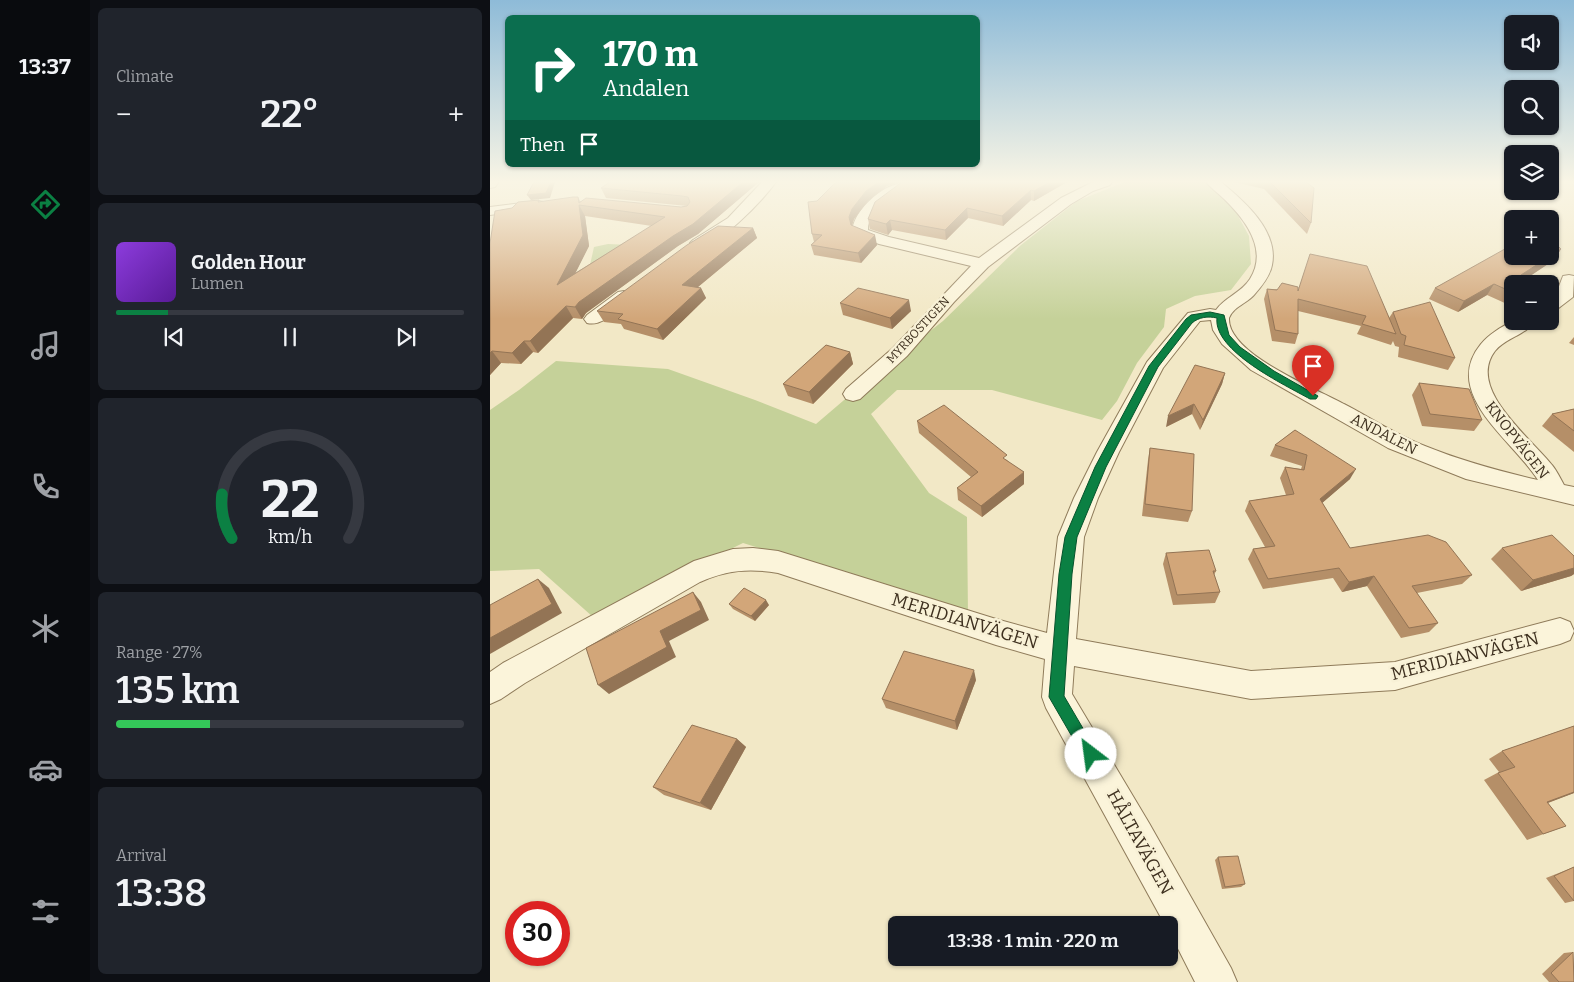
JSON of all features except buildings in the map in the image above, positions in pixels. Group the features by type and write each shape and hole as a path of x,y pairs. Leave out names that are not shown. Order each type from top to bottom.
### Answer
{"street":[{"path":"685,251 722,228"},
{"path":"859,228 860,232 881,240 982,264"},
{"name":"MYRBOSTIGEN","path":"853,394 900,352 948,298 982,264 1028,228"},
{"path":"1221,316 1225,309 1256,284 1266,266 1265,252 1255,228"},
{"path":"1559,300 1564,296 1569,280"},
{"path":"594,319 638,286"},
{"name":"HÅLTAVÄGEN","path":"1216,982 1137,834 1057,697 1071,537 1093,483 1117,435 1160,358 1194,317 1210,314 1221,316"},
{"name":"ANDALEN","path":"1221,316 1220,323 1225,336 1237,349 1271,373 1416,451 1474,472 1565,494"},
{"name":"KNOPVÄGEN","path":"1513,330 1488,347 1480,357 1477,376 1483,398 1508,430 1565,494"},
{"name":"MERIDIANVÄGEN","path":"490,689 514,673 691,574 715,563 736,558 755,558 778,562 996,632 1060,650 1251,685 1395,676 1560,631"}],"green space":[{"path":"1043,228 1245,228 1249,236 1251,264 1231,290 1195,296 1166,309 1164,327 1137,363 1117,401 1102,420 992,390 897,390 871,414 929,493 967,517 968,617 900,591 743,543 593,617 539,569 490,571 490,410 556,361 668,369 816,424 871,377 943,321 1021,245"},
{"path":"608,244 631,245 590,265 594,247"}],"route":[{"path":"1091,754 1057,697 1066,574 1071,537 1086,498 1114,440 1154,366 1194,317 1202,314 1221,316 1220,323 1225,336 1237,349 1271,373 1313,396"}]}
